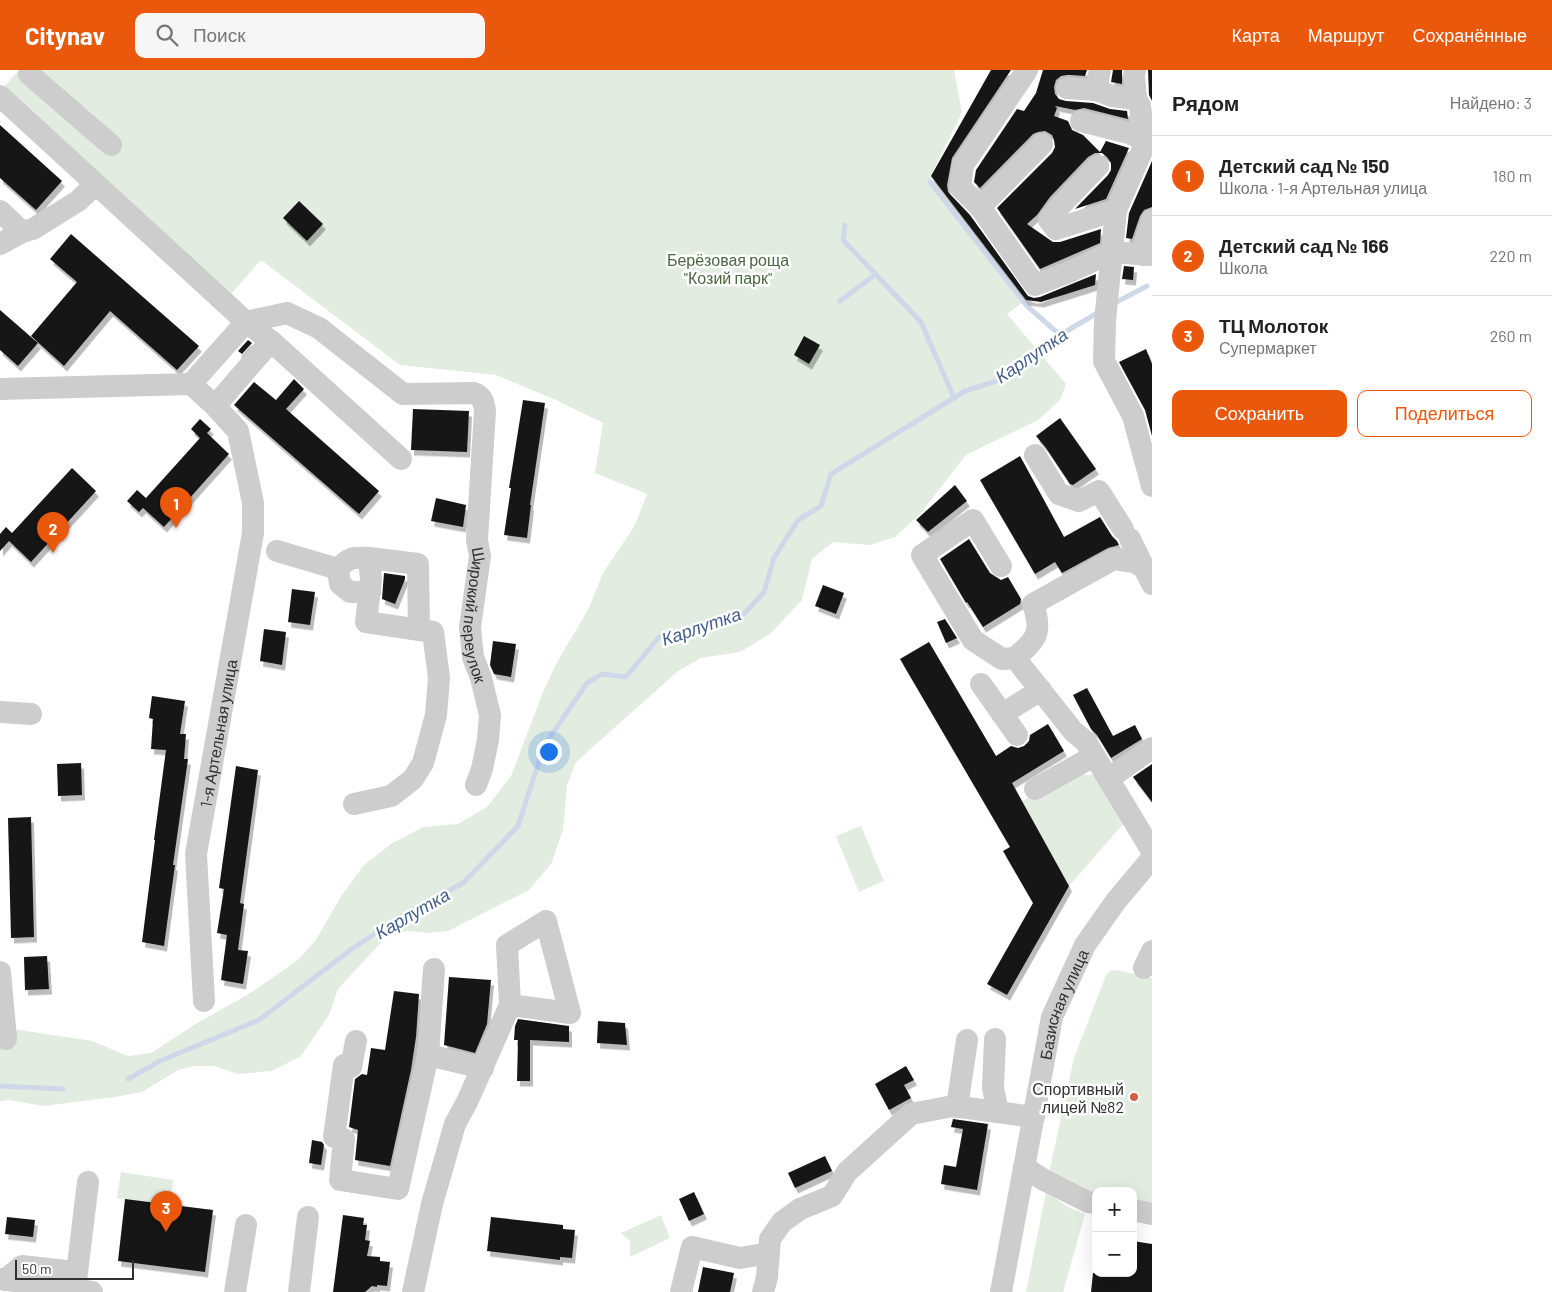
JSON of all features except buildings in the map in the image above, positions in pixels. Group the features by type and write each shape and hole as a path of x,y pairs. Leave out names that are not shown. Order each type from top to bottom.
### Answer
{"street":[{"path":"1027,70 963,165 960,187 980,207 1035,285 1112,252 1148,255 1144,245 1152,220"},
{"path":"1135,70 1134,75 1143,104 1144,140 1142,151 1116,210 1108,281 1104,361 1133,416 1152,486"},
{"path":"30,74 111,146"},
{"path":"1067,88 1098,80 1112,96 1143,104"},
{"path":"25,119 49,91"},
{"path":"0,96 246,322 271,341 400,459"},
{"path":"1081,121 1129,133 1144,140"},
{"path":"980,207 1042,144"},
{"path":"1098,166 1049,220 1056,229 1116,210"},
{"path":"0,244 22,232 33,229 78,201 96,184"},
{"path":"0,212 22,232"},
{"name":"Широкий переулок","path":"246,322 287,314 319,328 403,394 474,393 482,399 485,411 477,540 480,556 470,627 473,656 481,678 490,716 488,740 482,770 476,785"},
{"path":"5,394 191,384 246,322"},
{"path":"215,406 271,341"},
{"name":"1-я Артельная улица","path":"191,384 238,431 253,503 253,534 196,854 204,1001"},
{"path":"1035,455 1059,494 1079,501 1099,491 1127,534 1148,576"},
{"path":"1001,566 973,520 922,555 973,640 1002,659 1015,658 1030,645 1038,633 1033,604 1114,559 1134,562 1148,576"},
{"path":"277,551 338,569"},
{"path":"354,804 390,796 413,779 423,763 436,715 439,678 426,635 418,564 356,557 346,560 338,569 340,584 350,592 370,592"},
{"path":"369,558 371,580 366,622 426,635 470,627"},
{"path":"1015,658 1073,731 1086,742 1152,850"},
{"path":"981,684 1017,736"},
{"path":"1002,714 1041,690"},
{"path":"0,712 30,714"},
{"path":"1108,779 1152,748"},
{"path":"1036,789 1094,756"},
{"name":"Базисная улица","path":"1001,1292 1052,1017 1085,945 1116,901 1152,858"},
{"path":"356,1041 352,1067 344,1065 334,1137 344,1139 340,1180 398,1189 428,1055 434,969"},
{"path":"0,972 6,1040"},
{"path":"413,1292 432,1204 455,1124 468,1102 510,1005"},
{"path":"995,1039 993,1088 998,1112"},
{"path":"957,1107 967,1040"},
{"path":"428,1055 483,1068"},
{"path":"763,1292 767,1277 770,1239 782,1222 800,1209 832,1196 847,1172 912,1114 952,1106 1034,1117"},
{"path":"1024,1167 1044,1180 1092,1202"},
{"path":"2,1279 82,1287 88,1182"},
{"path":"1137,1211 1152,1214"},
{"path":"299,1292 308,1217"},
{"path":"235,1292 246,1226"},
{"path":"681,1292 692,1247 740,1258 769,1253"}],"green space":[{"name":"Берёзовая роща \"Козий парк\"","path":"19,70 954,70 962,112 931,176 1026,300 1007,314 1066,384 1060,400 1038,420 966,455 920,514 895,537 870,545 833,542 812,559 802,600 770,634 740,652 701,658 678,671 576,762 567,785 563,830 551,864 529,890 448,931 428,933 407,931 388,935 338,989 329,1015 301,1056 272,1071 238,1074 214,1066 194,1066 178,1070 142,1092 115,1097 43,1106 9,1100 0,1101 0,1027 92,1041 128,1056 151,1053 194,1025 252,992 298,960 315,941 342,895 363,866 391,844 423,827 458,824 487,807 511,776 543,692 557,662 588,610 603,573 634,527 647,494 595,473 603,423 556,400 496,375 400,365 261,260 231,294 4,87"},
{"path":"1078,774 1106,776 1130,816 1069,886 1022,801"},
{"path":"861,826 884,881 859,892 836,836"},
{"path":"1117,970 1152,978 1152,1206 1137,1203 1137,1187 1092,1187 1092,1192 1048,1177 1074,1058 1106,975 1110,971"},
{"path":"121,1172 173,1180 171,1205 117,1198"},
{"path":"1046,1192 1068,1207 1085,1214 1063,1292 1026,1292"},
{"path":"661,1215 670,1238 630,1257 630,1241 621,1233"}],"waterway":[{"path":"930,182 1027,306 1060,335"},
{"path":"845,225 843,240 921,322 954,398"},
{"path":"840,301 876,274"},
{"name":"Карлутка","path":"1113,304 1147,286"},
{"name":"Карлутка","path":"128,1079 160,1061 259,1020 349,951 398,918 463,883 518,826 544,746 587,683 602,674 626,677 659,637 743,615 764,592 774,558 798,520 821,506 831,474 965,391 1003,379 1011,370 1060,335 1099,312"},
{"name":"Карлутка","path":"0,1086 63,1089"}],"place":[{"name":"Детский сад № 150","path":"176,528"},
{"name":"Детский сад № 166","path":"53,553"},
{"name":"Спортивный лицей №82","path":"1134,1097"},
{"name":"ТЦ Молоток","path":"166,1232"}]}
